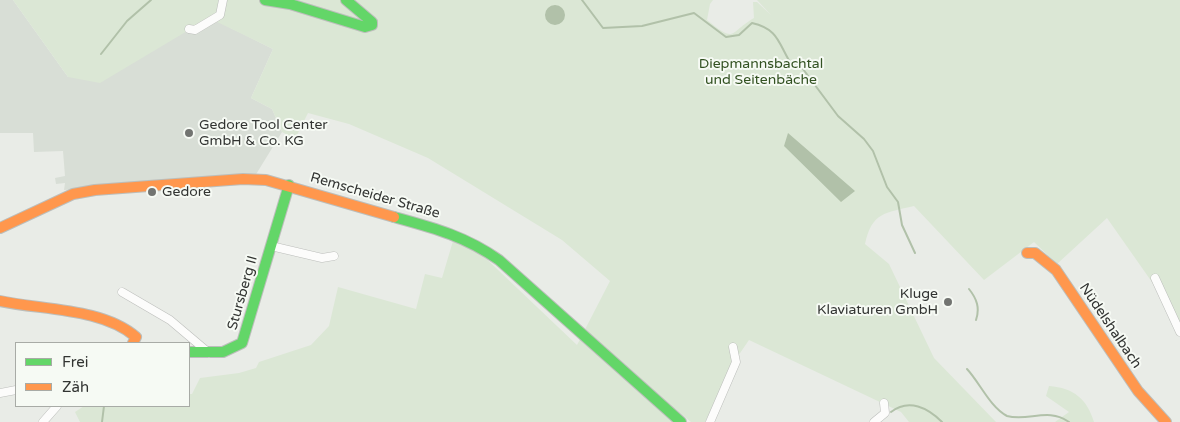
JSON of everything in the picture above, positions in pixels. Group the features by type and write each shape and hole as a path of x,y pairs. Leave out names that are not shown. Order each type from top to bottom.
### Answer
{"main road":[{"path":"265,0 290,4 365,27 372,25 372,22 346,0"},
{"name":"Remscheider Straße","path":"0,228 73,194 94,190 255,179 289,185 457,235 478,245 499,260 681,422"},
{"name":"Stursberg II","path":"190,352 228,351 242,344 289,185"},
{"name":"Nüdelshalbach","path":"1027,253 1035,253 1056,270 1138,391 1166,422"},
{"path":"0,302 106,320 127,328 136,337 137,342"}],"street":[{"path":"189,29 195,30 220,15 223,0"},
{"name":"Stursberg II","path":"271,246 322,258 334,256"},
{"path":"1155,278 1180,332"},
{"path":"122,292 170,320 209,353"},
{"path":"710,422 736,362 732,347"},
{"path":"0,394 15,390"},
{"path":"874,422 885,413 884,403"},
{"path":"43,422 56,407"}],"shaded area":[{"path":"0,0 13,0 68,77 209,17 273,49 251,98 272,109 282,132 255,176 64,190 65,183 56,184 55,178 65,176 63,151 34,152 33,133 0,133"},
{"path":"555,5 562,8 565,15 562,22 555,25 548,22 545,15 548,8"},
{"path":"788,133 855,191 841,202 784,146"}],"green space":[{"name":"Diepmannsbachtal und Seitenbäche","path":"13,0 713,0 710,4 707,20 723,32 732,34 754,18 753,2 757,2 771,15 757,0 1180,0 1180,322 1107,218 1057,264 1034,242 984,280 914,206 895,210 881,216 876,220 868,233 865,244 889,264 934,358 996,422 909,422 901,412 749,340 736,359 705,422 691,422 680,413 672,422 80,422 75,412 82,407 190,407 190,394 192,394 200,378 239,373 256,368 259,362 311,345 329,326 338,287 416,309 425,274 442,278 453,241 477,250 577,345 610,281 562,240 428,158 349,124 308,113 295,139 282,132 272,109 251,98 273,49 209,18 100,83 68,77"},
{"path":"1049,386 1066,389 1078,396 1088,407 1094,422 1055,422 1069,412 1046,396"}],"waterway":[{"path":"101,54 127,21 151,0"},
{"path":"582,0 603,28 642,26 694,13 726,37 739,35 752,23 767,29 776,37 790,62 800,65 838,116 864,139 873,151 887,187 898,202 902,225 915,253"},
{"path":"969,289 977,304 976,320"},
{"path":"967,369 995,407 1007,416 1046,415 1069,422"},
{"path":"891,412 905,406 918,406 942,422"},
{"path":"102,422 104,407"}],"traffic: fast":[{"path":"265,0 290,4 365,27 372,25 372,22 346,0"},
{"path":"190,352 223,352 242,343 289,185"},
{"path":"394,217 436,229 461,239 499,260 681,422"}],"traffic: slow":[{"path":"0,228 73,194 95,190 243,179 266,180 394,217"},
{"path":"1027,253 1035,253 1056,270 1138,391 1166,422"},
{"path":"0,301 90,315 107,320 122,327 136,337 134,342"}],"place":[{"name":"Gedore Tool Center GmbH & Co. KG","path":"189,133"},
{"name":"Gedore","path":"152,192"},
{"name":"Kluge Klaviaturen GmbH","path":"948,302"}]}
